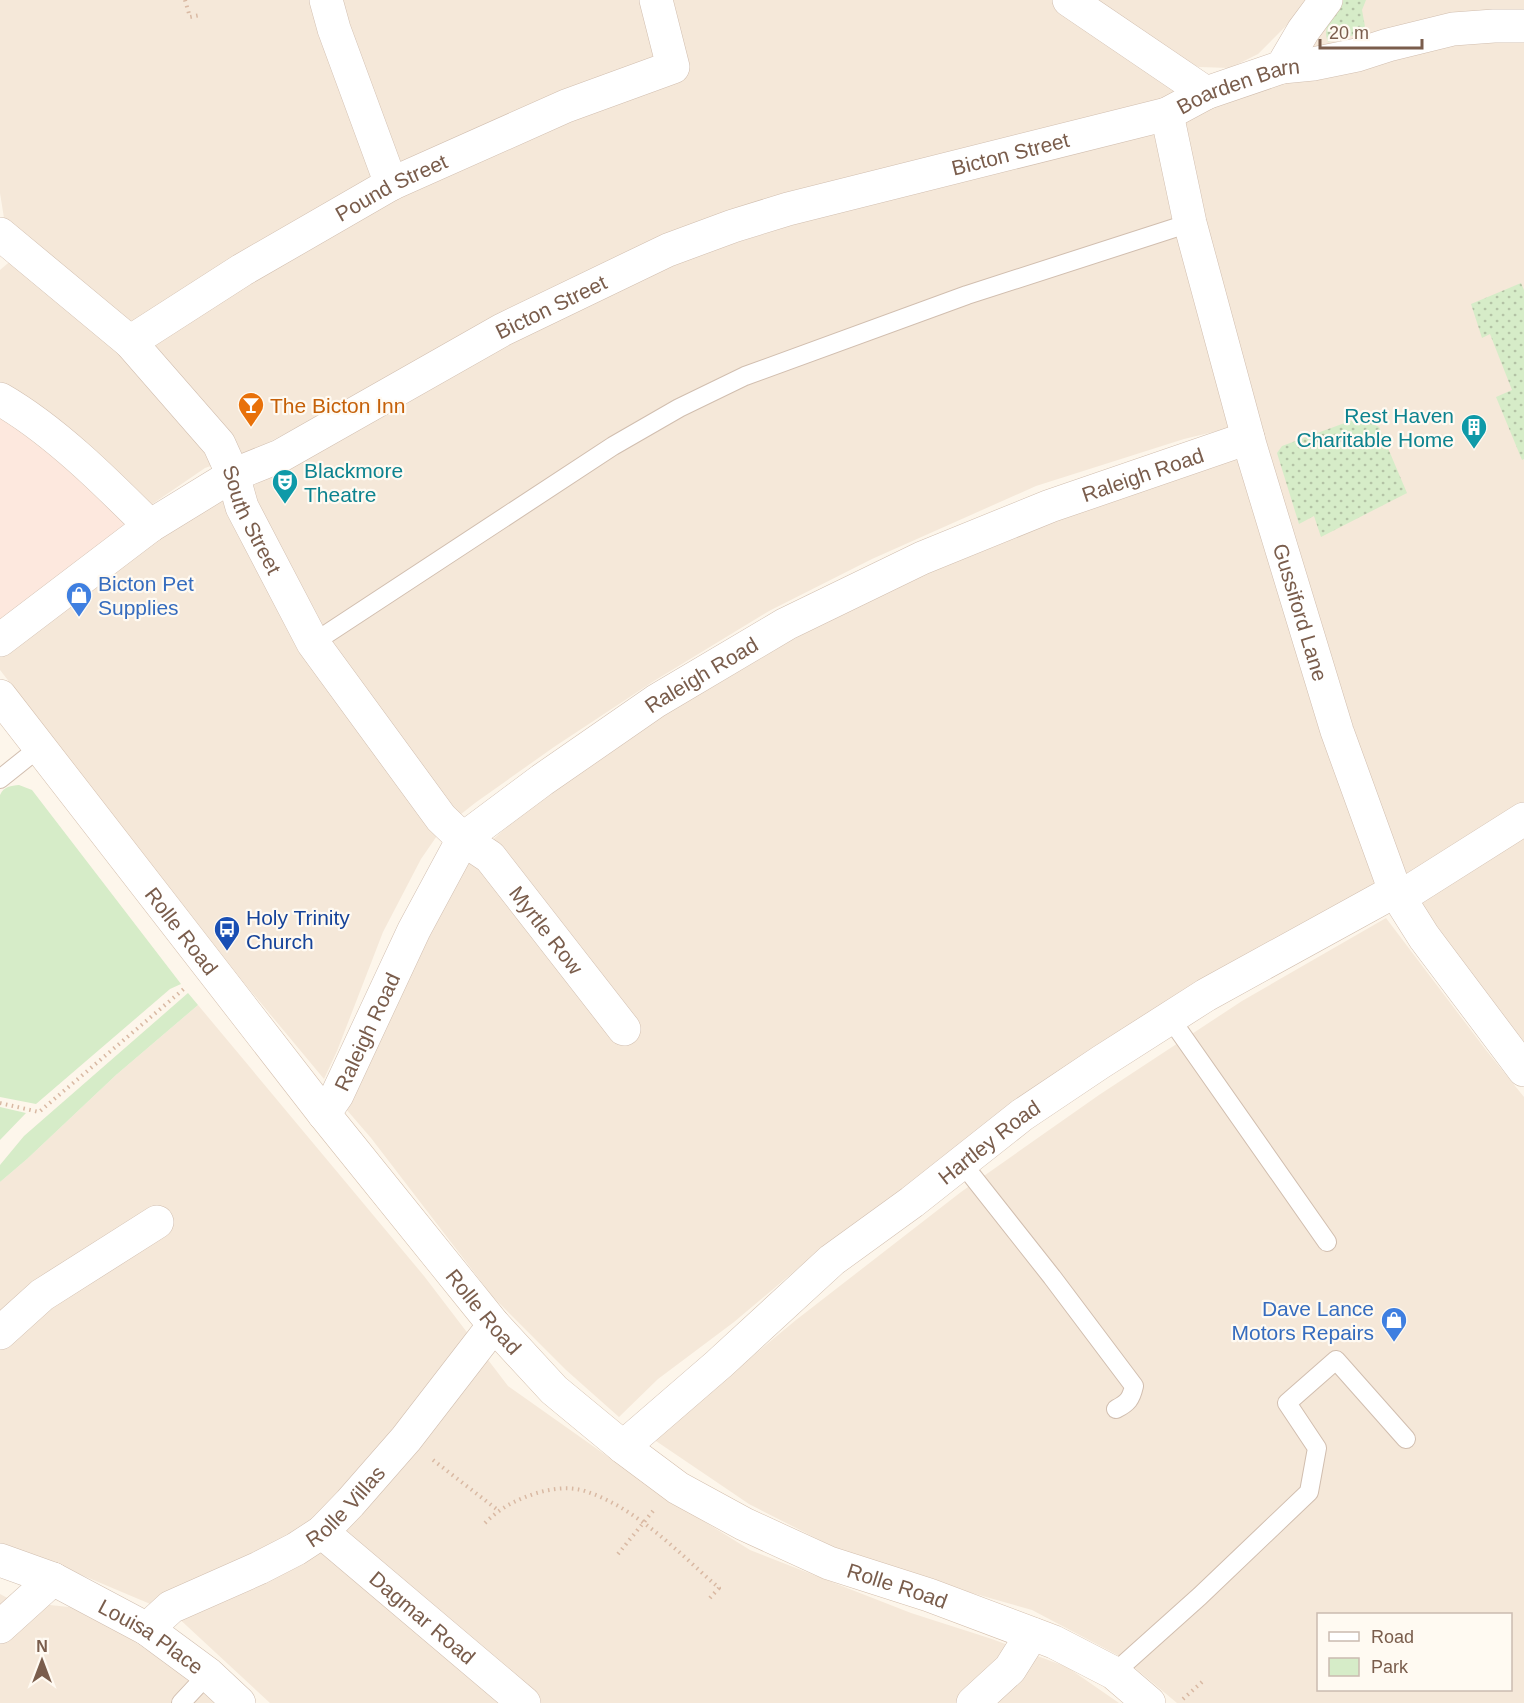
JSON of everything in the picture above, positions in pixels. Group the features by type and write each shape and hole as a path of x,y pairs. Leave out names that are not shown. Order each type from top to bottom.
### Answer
{"street":[{"path":"326,0 334,29 391,184"},
{"name":"Pound Street","path":"130,342 242,270 391,184 566,106 673,67 656,0"},
{"path":"1069,0 1206,93"},
{"path":"1282,67 1303,31 1326,0"},
{"name":"Boarden Barn","path":"1167,114 1206,93 1282,67 1313,64 1357,55 1453,29 1524,26"},
{"name":"Gussiford Lane","path":"1167,114 1190,223 1248,438 1338,731 1397,895 1430,945 1524,1070"},
{"name":"Bicton Street","path":"0,640 150,526 233,475 280,456 502,330 668,249 788,209 1167,114"},
{"name":"South Street","path":"0,234 130,342 219,444 233,475 242,507 313,643 441,818 463,839"},
{"path":"0,399 48,431 150,526"},
{"name":"Raleigh Road","path":"324,1114 337,1095 414,930 463,839 542,780 656,701 786,624 922,558 1050,506 1248,438"},
{"name":"Rolle Road","path":"0,696 324,1114 494,1325 554,1390 623,1447 675,1485 744,1524 830,1563 928,1595 1076,1652 1114,1673 1149,1703"},
{"name":"Hartley Road","path":"623,1447 719,1364 832,1260 1022,1115 1206,995 1397,895 1524,819"},
{"name":"Myrtle Row","path":"463,839 490,857 624,1029"},
{"path":"0,1333 42,1295 157,1222"},
{"name":"Rolle Villas","path":"147,1629 171,1607 259,1568 296,1549 322,1532 406,1439 494,1325"},
{"name":"Dagmar Road","path":"322,1532 524,1703"},
{"name":"Louisa Place","path":"0,1560 53,1579 147,1629 208,1674 239,1703"},
{"path":"0,1627 53,1579"},
{"path":"973,1703 1010,1669 1032,1634"}],"lane":[{"path":"313,643 613,446 698,398 745,376 968,295 1190,223"},
{"path":"0,780 40,747"},
{"path":"1170,1018 1327,1242"},
{"path":"962,1163 1134,1386 1127,1403 1116,1409"},
{"path":"1114,1673 1200,1596 1309,1492 1317,1448 1287,1403 1336,1360 1406,1439"},
{"path":"181,1703 208,1674"}],"path":[{"path":"185,0 190,17 200,15"},
{"path":"0,1103 39,1112 180,992 213,969"},
{"path":"406,1439 499,1511"},
{"path":"618,1554 675,1485"},
{"path":"485,1523 508,1504 532,1494 556,1488 584,1491 614,1504 644,1523 719,1588 709,1599"},
{"path":"1178,1703 1202,1682"}],"shaded area":[{"path":"0,0 1054,0 1182,88 1161,102 829,187 334,408 250,452 205,468 132,518 0,403 0,270 28,246 16,235 4,218 0,193"},
{"path":"1081,0 1307,0 1295,17 1258,54 1230,68 1199,67 1175,58"},
{"path":"1333,0 1524,0 1524,18 1312,47"},
{"path":"1524,31 1524,1056 1413,900 1360,750 1288,519 1176,120 1236,97 1339,67"},
{"path":"1157,127 1234,427 1184,439 1036,486 872,559 769,611 654,681 475,803 441,830 421,859 383,932 324,1079 245,984 0,670 0,650 214,494 251,487 613,286 704,253 811,219"},
{"path":"0,403 132,518 0,630"},
{"path":"1242,457 1376,886 816,1253 734,1322 658,1379 619,1417 566,1370 493,1297 371,1138 346,1109 387,1002 470,860 508,826 632,734 787,643 910,576 983,542"},
{"path":"1386,918 1524,1097 1524,1703 1177,1703 1123,1658 1032,1610 940,1584 845,1553 749,1504 653,1439 796,1320 961,1192 1099,1095 1242,1001"},
{"path":"198,1005 424,1276 508,1386 665,1497 750,1550 911,1613 992,1639 1067,1667 1119,1703 270,1703 174,1614 65,1568 0,1544 0,1182 116,1075"},
{"path":"0,1594 13,1601 87,1609 201,1687 219,1703 0,1703"}],"green space":[{"path":"1343,0 1366,0 1362,10 1366,32 1328,42 1326,30"},
{"path":"1521,283 1524,290 1524,459 1522,460 1496,397 1512,390 1490,334 1482,338 1471,304"},
{"path":"1361,417 1379,427 1407,493 1321,537 1314,516 1299,524 1277,453 1282,446"},
{"path":"19,785 32,790 181,984 170,989 36,1104 0,1097 0,795 6,788"},
{"path":"188,993 198,1005 116,1075 0,1182 0,1165 24,1136"},
{"path":"0,1107 26,1113 0,1140"}],"place":[{"name":"The Bicton Inn","path":"251,428"},
{"name":"Rest Haven Charitable Home","path":"1474,450"},
{"name":"Blackmore Theatre","path":"285,505"},
{"name":"Bicton Pet Supplies","path":"79,618"},
{"name":"Holy Trinity Church","path":"227,952"},
{"name":"Dave Lance Motors Repairs","path":"1394,1343"}]}
